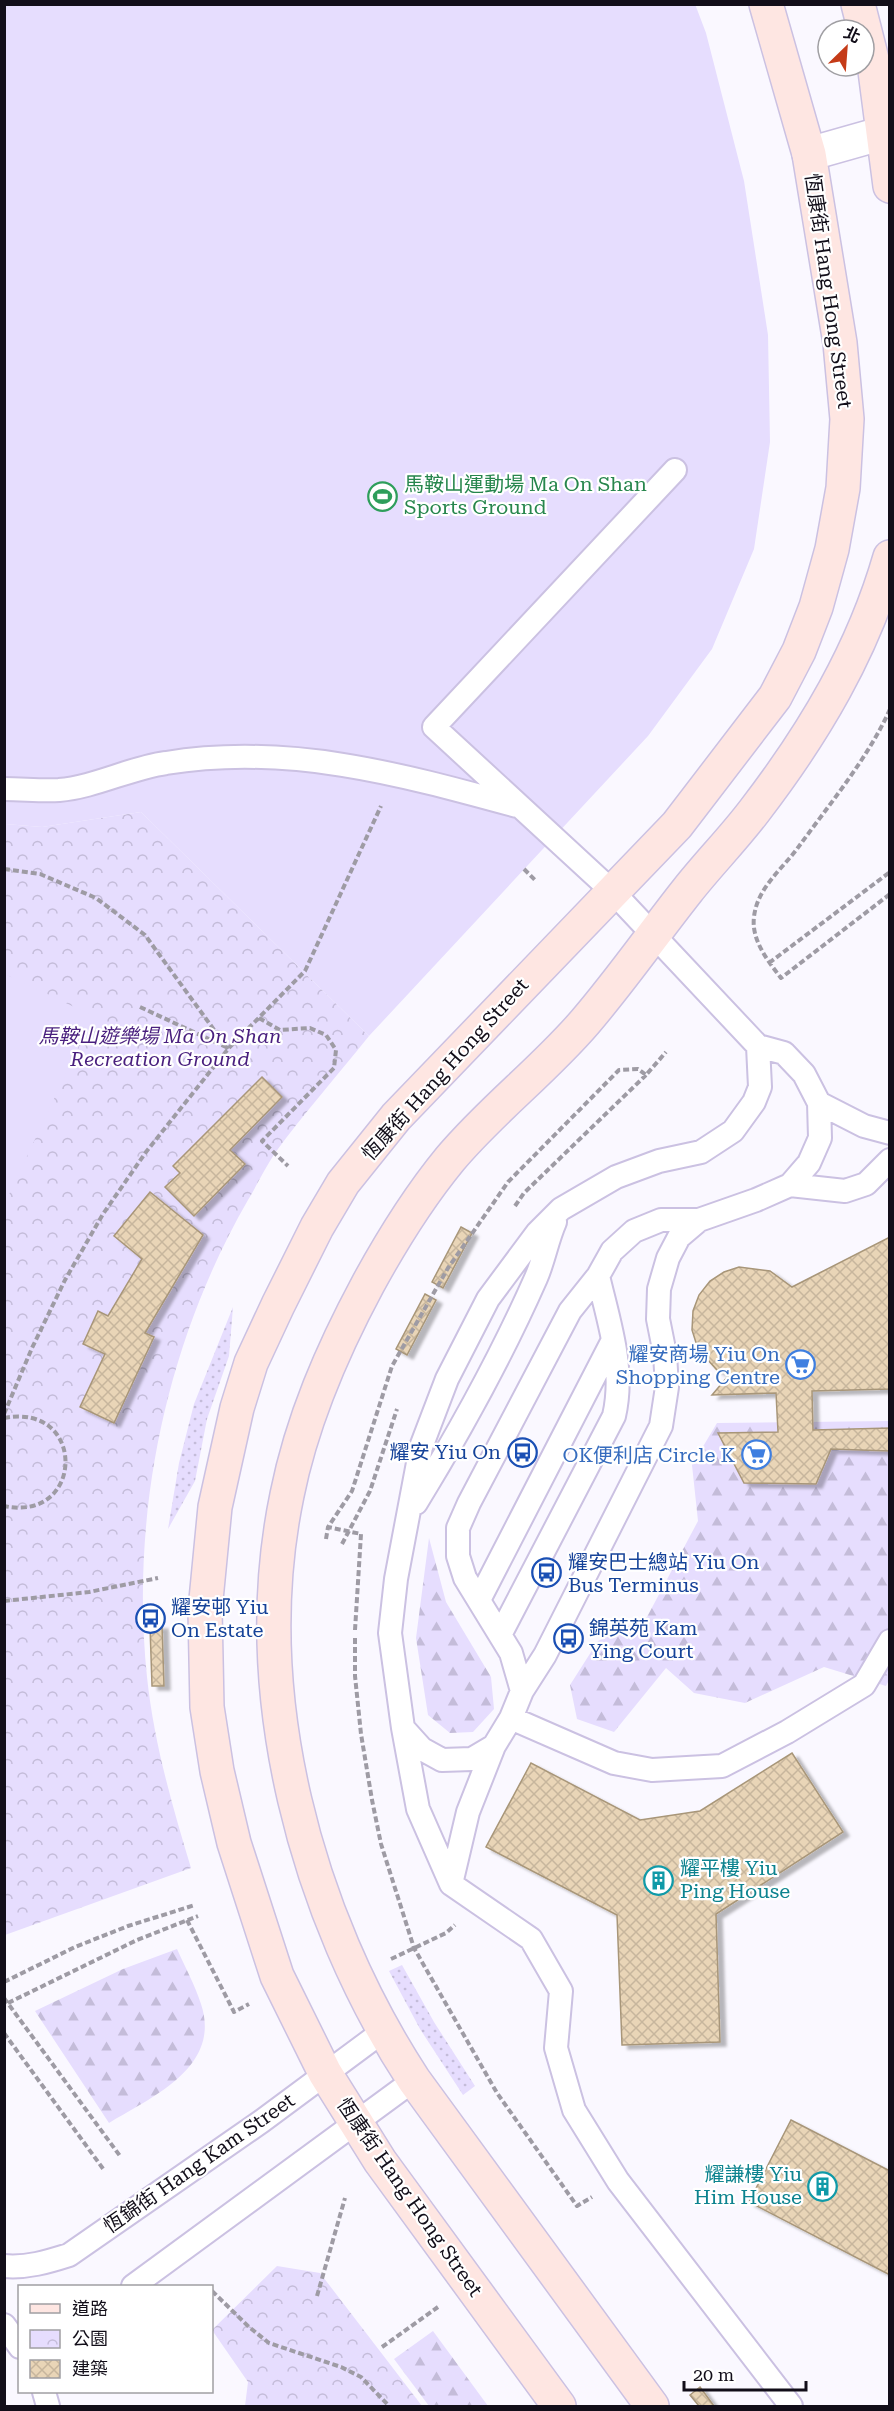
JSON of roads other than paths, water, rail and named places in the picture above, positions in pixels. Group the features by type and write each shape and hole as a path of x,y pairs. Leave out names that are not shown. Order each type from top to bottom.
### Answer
{"street":[{"name":"恆康街 Hang Hong Street","path":"559,2406 408,2202 356,2123 325,2073 277,1976 234,1843 217,1771 210,1728 204,1654 205,1610 215,1507 227,1448 251,1363 317,1227 344,1184 396,1117 495,1011 677,825 775,697 799,651 822,588 843,488 848,419 840,343 808,154 766,4"},
{"path":"858,4 887,132 890,186"},
{"path":"808,154 887,132"},
{"path":"652,2406 414,2080 382,2032 357,1983 323,1902 303,1841 281,1723 275,1607 286,1498 314,1397 341,1334 412,1209 451,1158 583,1024 653,933 752,814 825,711 857,648 890,557"}],"lane":[{"path":"675,470 434,727 613,892 758,1046 784,1053 804,1074 819,1103 820,1138 809,1163 790,1185"},
{"path":"4,789 61,790 165,763 243,756 320,759 396,773 521,807"},
{"path":"758,1046 760,1086 754,1102 733,1131 701,1152 659,1161 616,1177 561,1209 537,1233 488,1299 447,1379 421,1448 396,1579 390,1633 403,1728 418,1809 451,1884 531,1939 561,1991 556,2048 574,2110 618,2181 790,2406"},
{"path":"819,1103 864,1126 890,1133"},
{"path":"451,1884 468,1812 494,1746 511,1718 522,1691 545,1656 661,1426 667,1387 665,1354 658,1319 659,1289 668,1258 679,1237 699,1220 790,1185 845,1191 866,1184 890,1160"},
{"path":"408,1515 445,1455 520,1312 538,1275 546,1242 561,1209"},
{"path":"522,1691 518,1671 501,1635 465,1578 458,1556 458,1528 468,1503 570,1311 598,1276 612,1251 634,1231 661,1220 699,1220"},
{"path":"501,1635 614,1416 619,1392 619,1369 598,1276"},
{"path":"479,1600 613,1340"},
{"path":"511,1718 614,1763 652,1770 722,1766 864,1685 890,1641"},
{"path":"403,1728 422,1749 442,1760 472,1759 494,1746"},
{"name":"恆錦街 Hang Kam Street","path":"4,2266 18,2267 46,2263 69,2255 262,2121 382,2032"},
{"path":"134,2285 414,2080"},
{"path":"4,2325 18,2344"}],"place":[{"name":"馬鞍山運動場 Ma On Shan Sports Ground","path":"383,496"},
{"name":"耀安商場 Yiu On Shopping Centre","path":"801,1365"},
{"name":"耀安 Yiu On","path":"522,1452"},
{"name":"OK便利店 Circle K","path":"756,1455"},
{"name":"耀安巴士總站 Yiu On Bus Terminus","path":"547,1573"},
{"name":"耀安邨 Yiu On Estate","path":"150,1619"},
{"name":"錦英苑 Kam Ying Court","path":"568,1639"},
{"name":"耀平樓 Yiu Ping House","path":"659,1880"},
{"name":"耀謙樓 Yiu Him House","path":"823,2186"}],"park label":[{"name":"馬鞍山遊樂場 Ma On Shan Recreation Ground","path":"160,1048"}]}
